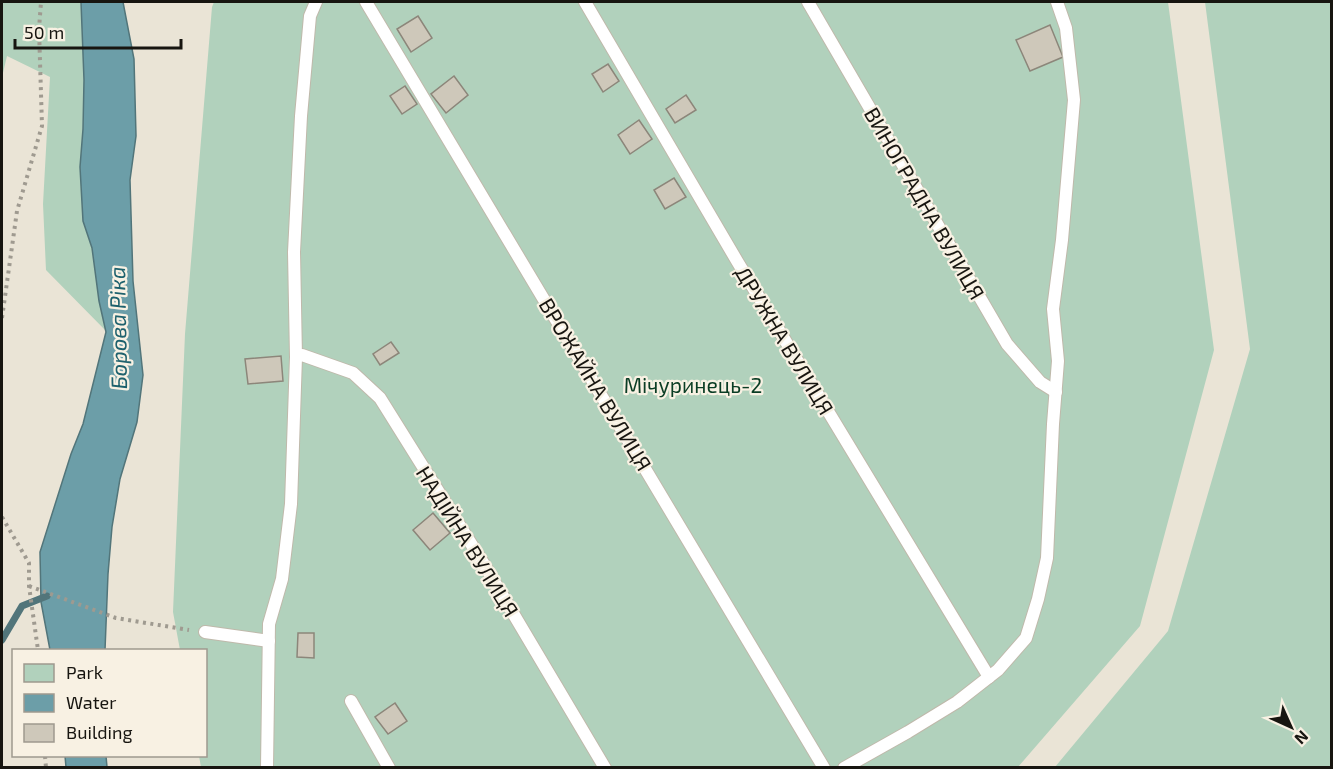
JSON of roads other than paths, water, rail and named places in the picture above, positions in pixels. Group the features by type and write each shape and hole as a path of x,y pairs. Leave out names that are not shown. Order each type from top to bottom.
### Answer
{"lane":[{"path":"267,768 269,624 282,579 291,504 296,357 294,252 301,116 310,16 316,2"},
{"name":"ВРОЖАЙНА ВУЛИЦЯ","path":"366,2 824,768"},
{"name":"ДРУЖНА ВУЛИЦЯ","path":"585,2 737,261 989,676"},
{"name":"ВИНОГРАДНА ВУЛИЦЯ","path":"808,2 1007,344 1040,382 1056,392"},
{"path":"844,768 947,708 998,670 1026,639 1038,599 1047,558 1058,361 1053,309 1062,240 1074,100 1066,28 1056,2"},
{"name":"НАДІЙНА ВУЛИЦЯ","path":"296,357 302,355 354,373 380,398 491,576 605,768"},
{"path":"205,632 269,641"},
{"path":"351,701 389,768"}],"water":[{"name":"Борова Ріка","path":"81,2 123,2 134,59 136,136 130,180 133,281 143,375 137,422 120,479 112,527 105,649 50,649 41,602 40,552 71,454 83,424 106,332 99,301 92,248 83,221 80,167 84,80"},
{"path":"65,757 106,757 107,767 66,767"}],"waterway":[{"path":"2,640 22,606 47,596"}],"park label":[{"name":"Мічуринець-2","path":"693,384"}]}
